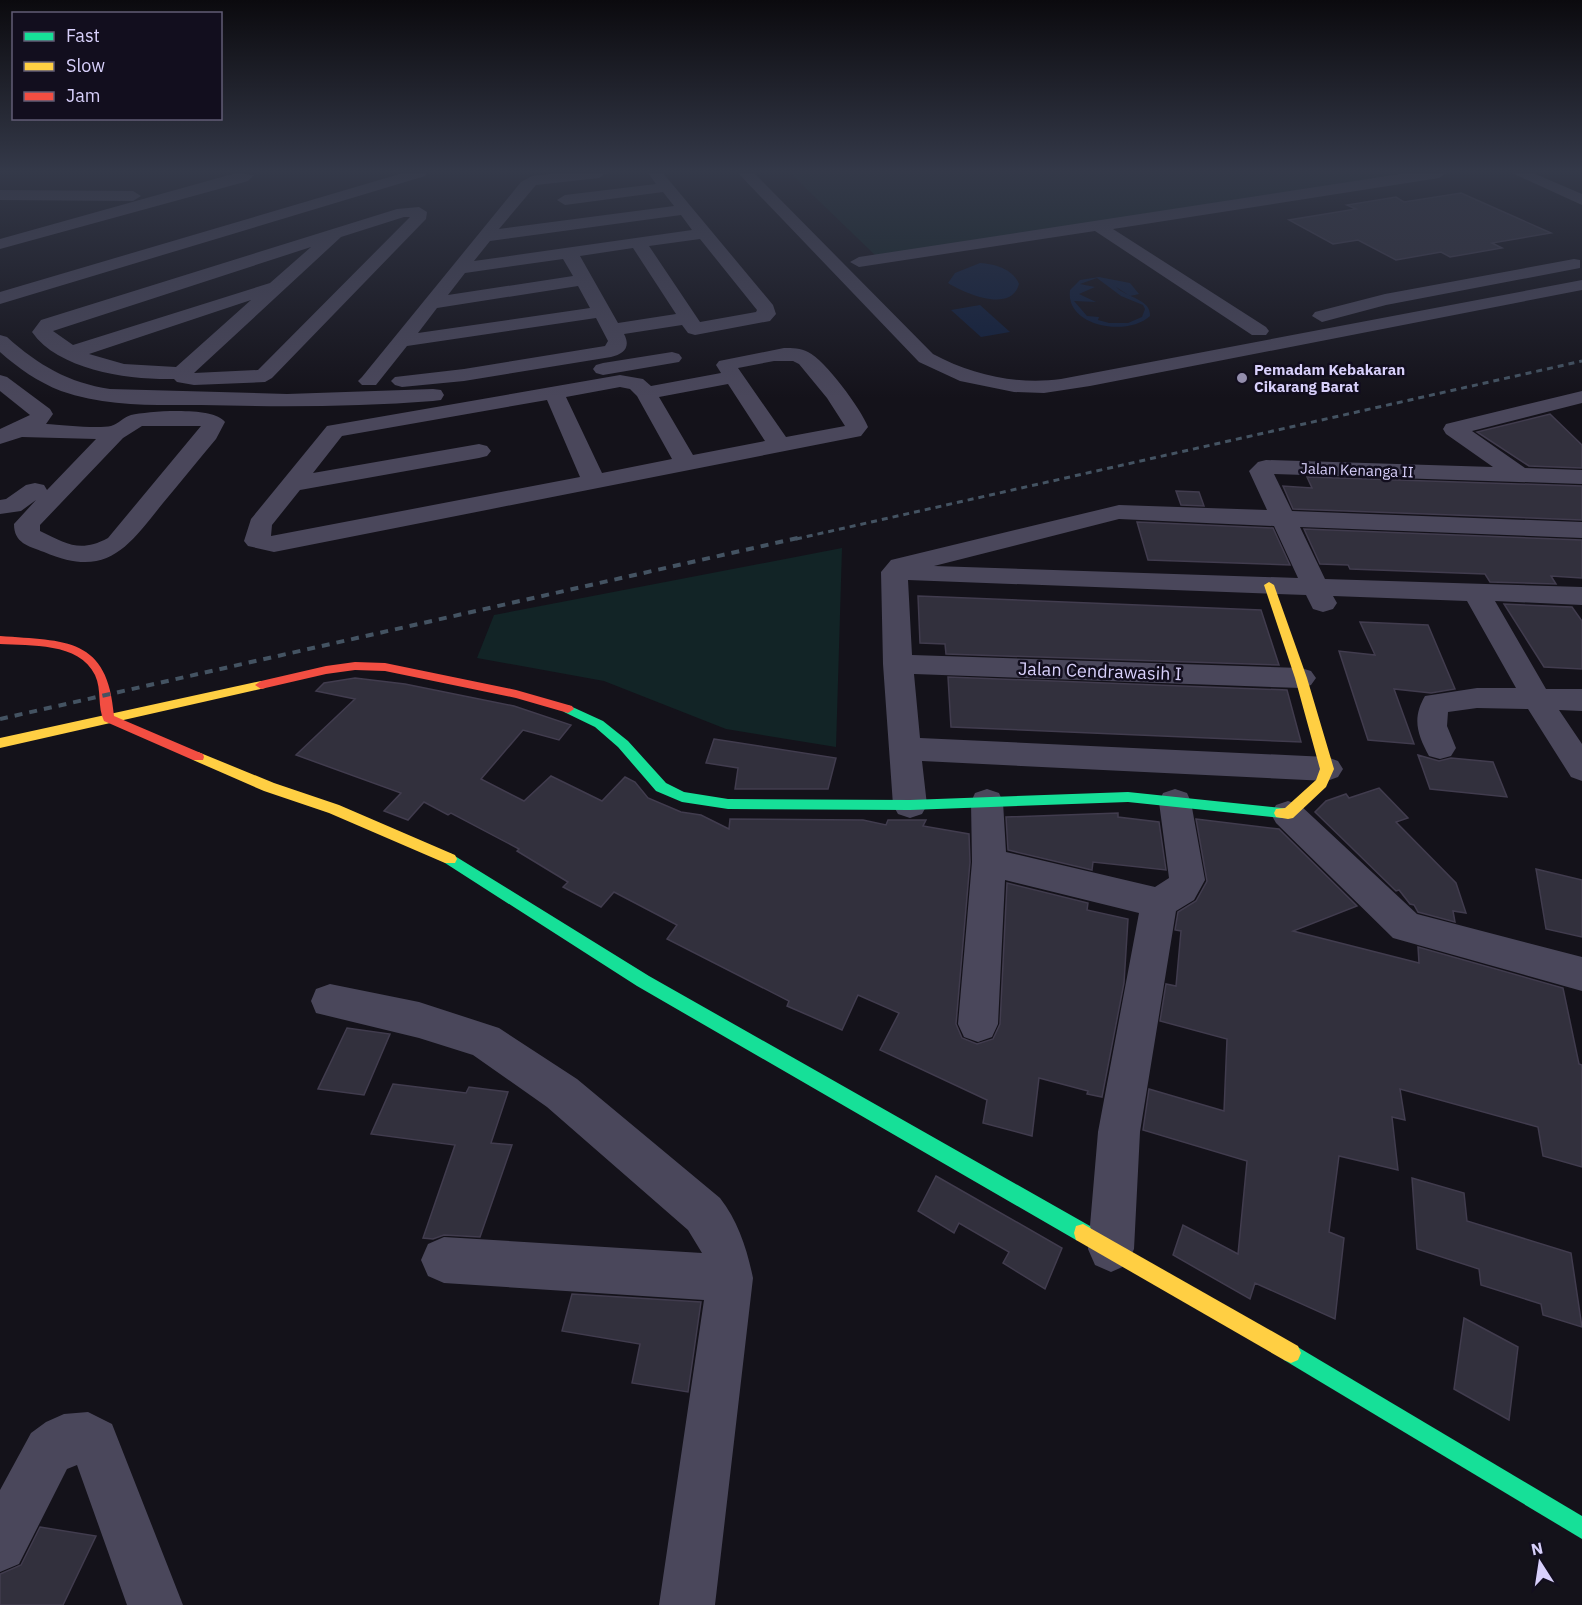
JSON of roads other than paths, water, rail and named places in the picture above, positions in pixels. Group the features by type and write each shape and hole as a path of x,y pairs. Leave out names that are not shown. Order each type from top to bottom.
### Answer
{"street":[{"path":"0,287 132,248"},
{"path":"0,298 168,248"},
{"path":"291,248 48,324 42,332 70,353 95,365 122,371 181,373 320,248"},
{"path":"181,373 184,378 237,380 248,380 265,374 389,248"},
{"path":"478,248 369,381 464,375 611,351 617,347 618,341 599,312 569,253"},
{"path":"462,267 605,248"},
{"path":"642,248 696,329 763,317 766,309 716,248"},
{"path":"818,248 926,358 939,366 985,380 1044,387 1582,285"},
{"path":"845,248 876,279"},
{"path":"859,262 953,248"},
{"path":"1131,248 1259,332"},
{"path":"951,351 983,365 1034,373 1073,368 1259,332 1385,300 1582,262"},
{"path":"432,303 584,280"},
{"path":"70,353 279,285"},
{"path":"1385,300 1417,318"},
{"path":"403,341 599,312"},
{"path":"610,330 688,318"},
{"path":"652,324 688,385"},
{"path":"0,341 27,366 55,381 81,390 121,397 279,401 396,398 482,390 672,358"},
{"path":"68,431 121,397 149,372 217,341"},
{"path":"294,484 486,477 594,483 686,464 780,446 844,433 857,427 857,423 800,356 778,356 726,365 780,446"},
{"path":"645,393 733,377"},
{"path":"486,477 274,544 257,541 260,524 335,431 620,381 636,383 645,393 686,464"},
{"path":"4,387 42,414 37,421 10,434"},
{"path":"554,393 594,483"},
{"path":"1519,475 1454,429 1582,397"},
{"path":"466,408 486,477"},
{"path":"10,434 68,431 115,434 135,421 146,419 208,419 214,422 208,434 125,534 106,550 72,556 27,535 27,524 115,434"},
{"path":"1550,476 1582,466"},
{"name":"Jalan Kenanga II","path":"1320,595 1261,471 1266,467 1582,477"},
{"path":"0,507 12,506 35,490"},
{"path":"910,805 898,664 895,581 905,564 1119,512 1582,530"},
{"path":"895,581 1482,601 1582,596"},
{"path":"1273,594 1301,678 1327,769 1322,783 1288,814"},
{"path":"1482,601 1582,614"},
{"path":"1482,601 1582,770"},
{"path":"0,640 65,646 86,654 95,661 105,682 108,718"},
{"name":"Jalan Cendrawasih I","path":"898,664 1301,678"},
{"path":"0,742 326,669 356,666 385,667 516,694 578,712 599,724 623,744 661,787 682,797 728,804 910,805 1128,797 1252,808 1288,814 1406,927 1582,974"},
{"path":"1440,748 1431,727 1430,715 1436,703 1477,698 1543,706 1582,715"},
{"path":"1543,706 1582,700"},
{"path":"108,718 269,787 334,809 441,852 643,981 1190,1293 1582,1528"},
{"path":"905,749 1327,769"},
{"path":"978,1024 989,862 987,802"},
{"path":"989,862 1159,903 1181,890 1187,880 1175,802"},
{"path":"1112,1249 1119,1132 1159,903"},
{"path":"330,1002 419,1020 485,1041 562,1093 704,1214 717,1230 724,1246 730,1278 687,1605"},
{"path":"444,1260 730,1278"},
{"path":"0,1545 49,1451 64,1440 88,1438 94,1442 151,1603"}],"water":[{"path":"980,263 1008,271 1019,284 1014,293 1007,298 987,299 965,292 948,283 955,273"},
{"path":"1099,277 1130,283 1139,294 1131,296 1147,306 1150,316 1128,326 1114,327 1087,320 1077,313 1071,303 1070,290 1080,280","holes":["1097,278 1121,296 1143,305 1145,309 1142,317 1128,323 1109,323 1098,320 1099,317 1087,316 1074,301 1096,302 1079,294 1095,287 1080,284"]},
{"path":"980,305 1010,332 981,337 951,310"}],"railway":[{"path":"796,539 1582,361"},
{"path":"0,719 802,537"}],"place":[{"name":"Pemadam Kebakaran Cikarang Barat","path":"1242,378"}]}
